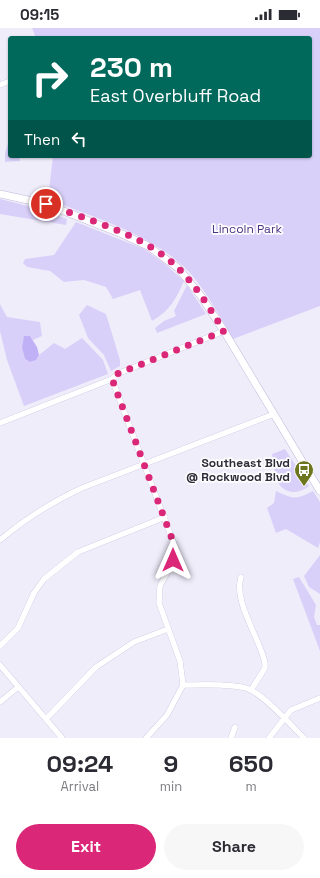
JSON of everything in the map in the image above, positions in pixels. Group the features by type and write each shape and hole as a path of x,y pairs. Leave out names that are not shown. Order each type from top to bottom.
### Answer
{"main road":[{"path":"0,194 46,204 122,234 161,254 187,278 224,331 320,491"}],"street":[{"path":"0,423 112,379 117,374 224,331"},
{"path":"112,379 174,544 173,560 164,576 159,594 161,611 180,660 183,685 177,699 167,715 146,738"},
{"path":"0,540 23,520 52,502 82,488 274,414"},
{"path":"0,646 18,628 34,593 44,580 78,552 165,517"},
{"path":"241,577 239,583 240,595 265,663 265,668 251,690"},
{"path":"46,719 96,666 134,642 168,629"},
{"path":"0,665 17,688 62,738"},
{"path":"183,685 238,687 251,690 284,718 304,738"},
{"path":"0,702 17,688"},
{"path":"269,738 284,718 296,707 320,698"},
{"path":"231,738 235,727"}],"green space":[{"name":"Lincoln Park","path":"32,28 320,28 320,306 233,339 202,288 190,273 175,259 142,238 124,229 48,199 53,158 312,158 312,36 35,36"},
{"path":"8,143 8,158 19,158 20,161 5,162 5,153"},
{"path":"0,199 40,209 67,219 66,225 0,214"},
{"path":"76,222 144,249 165,264 184,281 175,300 168,309 152,321 140,290 113,299 106,287 84,280 64,282 50,271 27,267 23,263 25,259 54,255"},
{"path":"187,285 206,314 157,333 155,328 164,321 176,316 174,311"},
{"path":"0,304 7,317 40,322 42,336 33,340 30,336 22,348 25,359 30,362 36,360 39,355 54,343 65,349 82,338 103,360 108,374 24,406 7,360 0,331"},
{"path":"87,305 106,314 120,360 120,366 111,371 104,355 88,338 79,315"},
{"path":"285,449 309,486 301,491 288,491 278,482 272,454"},
{"path":"276,491 287,496 298,497 313,491 320,502 320,542 318,548 286,529 276,533 267,508 274,503"},
{"path":"320,555 320,594 309,587 304,576"},
{"path":"299,577 316,605 314,617 317,625 320,625 320,651 293,579"}],"shaded area":[{"path":"24,336 30,336 37,347 39,355 36,360 30,362 25,359 22,348"}],"place":[{"name":"Southeast Blvd @ Rockwood Blvd","path":"304,487"}],"route":[{"path":"46,204 122,234 161,254 178,268 187,278 224,331 117,374 112,379 165,517 174,544 173,560"}]}
